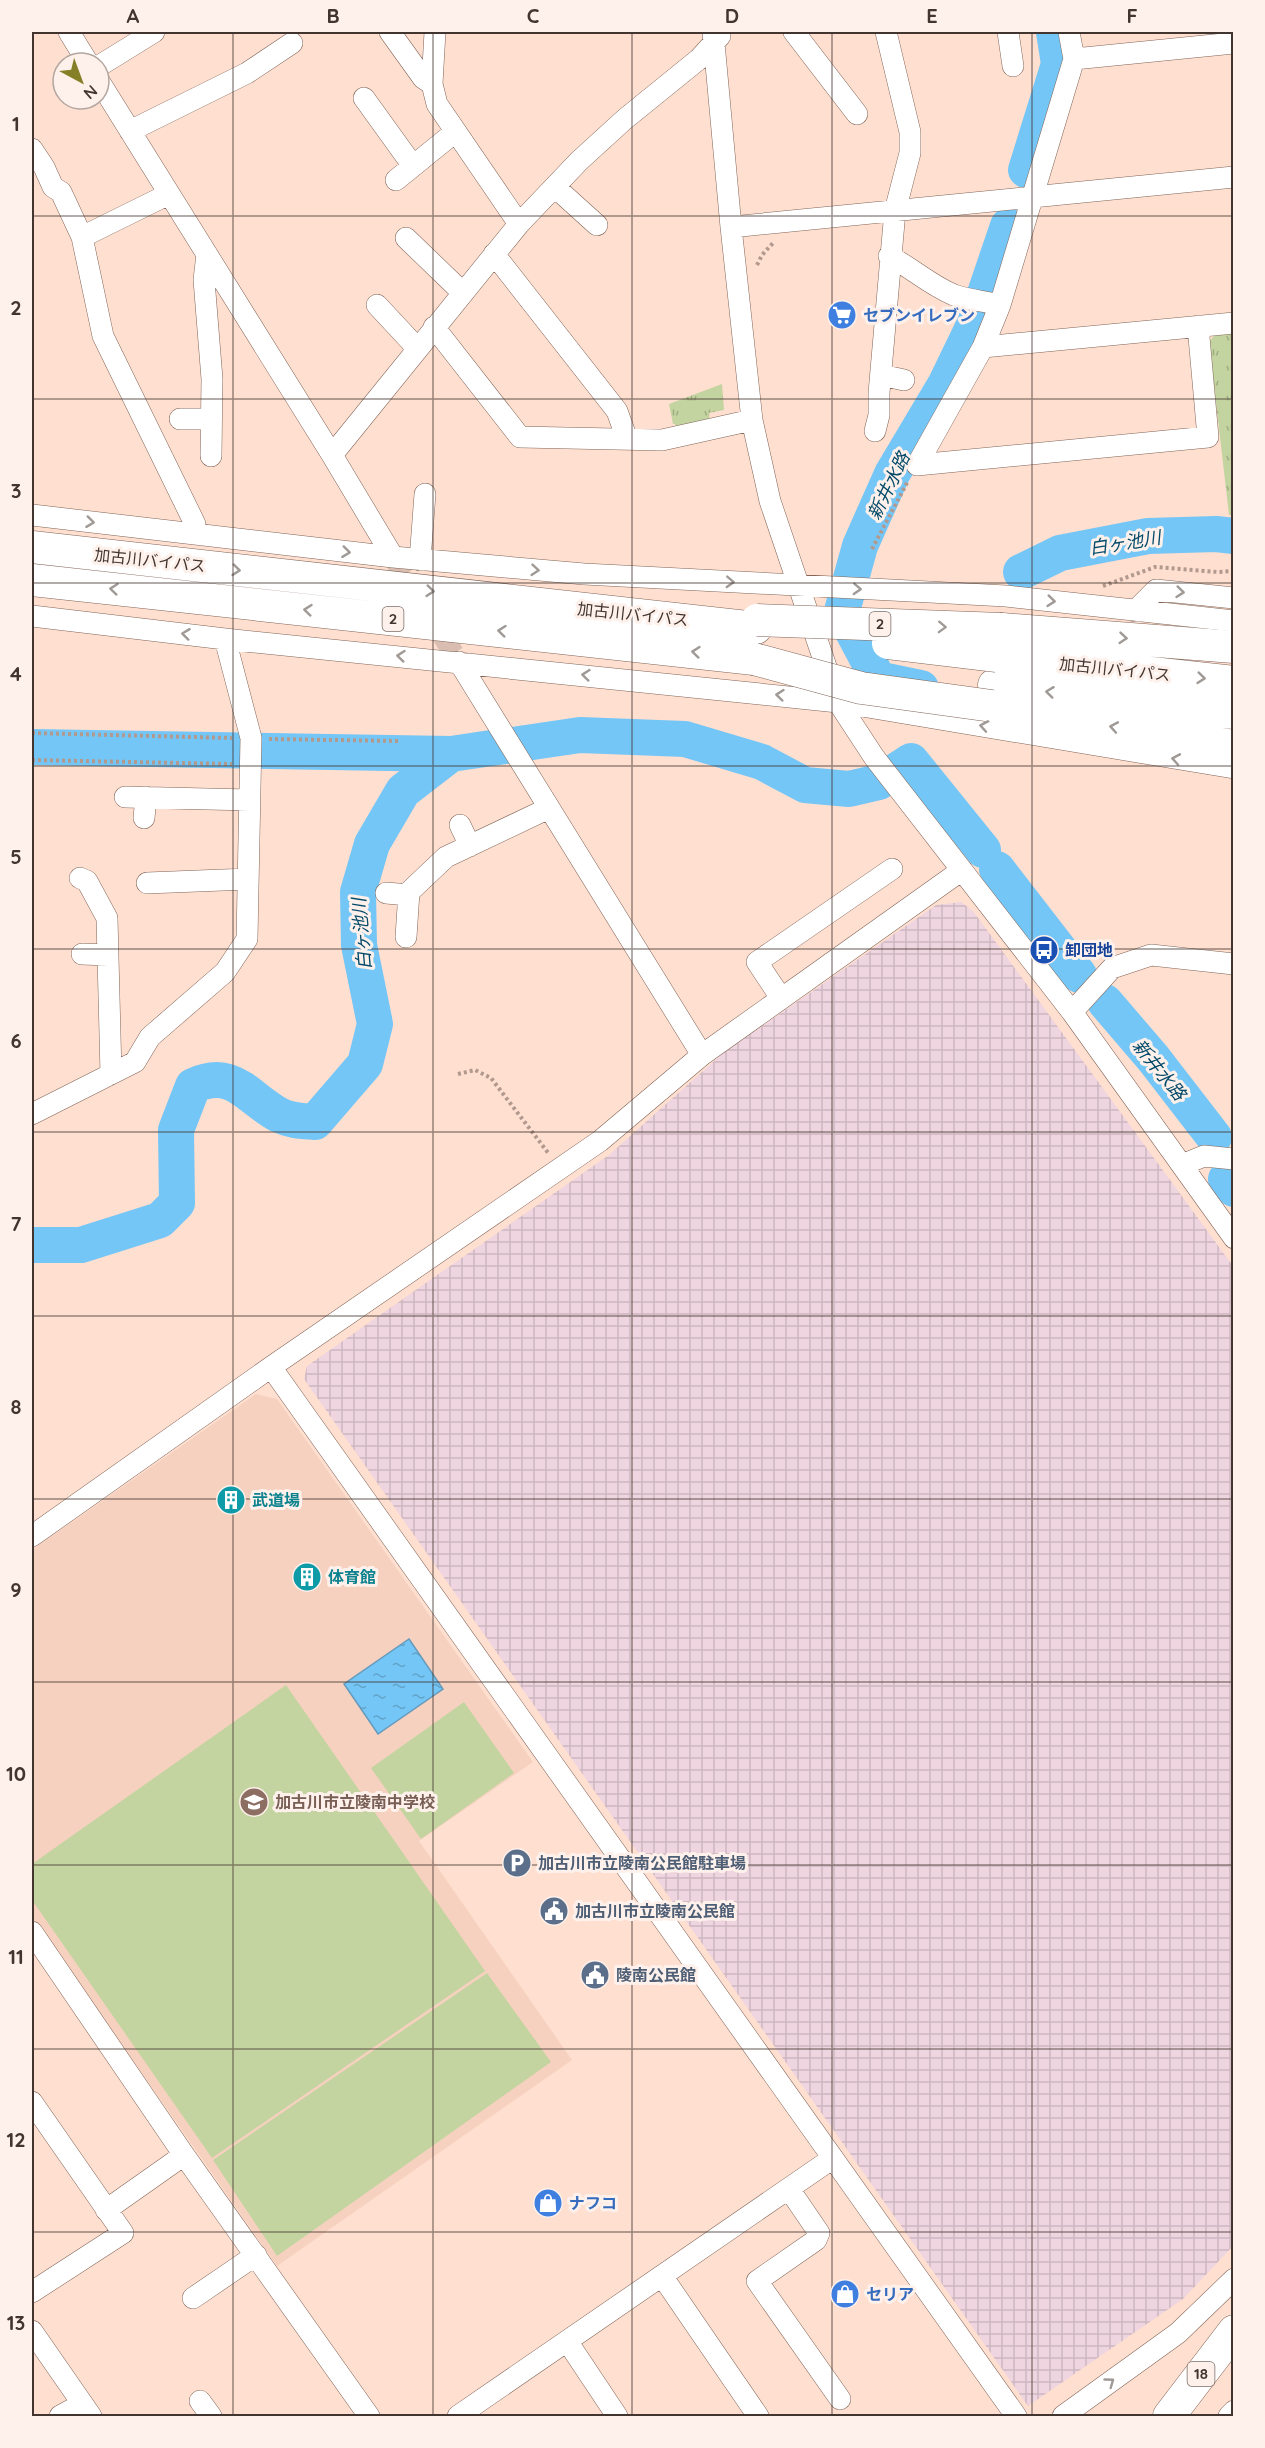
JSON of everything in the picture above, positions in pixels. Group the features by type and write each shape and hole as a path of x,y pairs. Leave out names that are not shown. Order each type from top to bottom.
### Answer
{"highway":[{"name":"加古川バイパス","path":"32,547 652,616 757,624 1233,713"},
{"name":"加古川バイパス","path":"32,580 754,658 1233,682"},
{"name":"2","path":"996,669 1233,647"},
{"path":"996,669 1233,746"},
{"name":"18","path":"1169,2416 1233,2331"},
{"name":"18","path":"1191,2416 1233,2359"}],"street":[{"path":"69,32 81,51"},
{"path":"111,59 154,32"},
{"path":"390,32 423,78 432,84"},
{"path":"435,32 432,84 437,104 519,224"},
{"path":"794,32 856,114"},
{"path":"875,431 879,415 889,256 895,211 910,153 910,132 886,32"},
{"path":"1008,32 1013,66"},
{"path":"917,465 983,347 1000,305 1074,59 1069,32"},
{"path":"332,456 519,224 579,161 625,119 699,59 717,35"},
{"path":"717,35 731,227 752,420 770,501 838,702 898,789 1072,1012 1233,1238"},
{"path":"130,131 247,73 292,42"},
{"path":"1074,59 1233,43"},
{"path":"364,98 413,166"},
{"path":"111,100 393,557"},
{"path":"396,180 455,132"},
{"path":"32,149 53,187 62,192 82,237 103,336 115,365 195,524"},
{"path":"731,227 1233,177"},
{"path":"555,188 597,225"},
{"path":"82,237 169,194"},
{"path":"406,238 463,293"},
{"path":"207,254 204,280 212,379 211,456"},
{"path":"494,254 617,411 627,439"},
{"path":"889,256 909,266 932,284 956,296 1000,305"},
{"path":"377,305 417,348"},
{"path":"983,347 1233,323"},
{"path":"917,465 1208,437 1198,326"},
{"path":"434,327 520,437 662,440 752,420"},
{"path":"881,375 904,380"},
{"path":"180,419 211,419"},
{"path":"420,560 425,494"},
{"path":"32,515 420,560 584,574 1006,596 1233,621"},
{"path":"1135,610 1156,590 1233,598"},
{"path":"32,616 225,639 838,702 1233,768"},
{"path":"32,1114 135,1062 150,1036 225,972 247,939 251,738 225,639"},
{"path":"459,662 702,1055"},
{"path":"144,818 135,797 249,800"},
{"path":"406,937 409,892 446,857 549,808"},
{"path":"460,825 470,846"},
{"path":"781,998 757,962 892,868"},
{"path":"32,1536 600,1141 702,1055 962,870"},
{"path":"80,878 87,881 107,918 111,1074"},
{"path":"147,884 249,879"},
{"path":"386,893 408,895"},
{"path":"82,954 108,955"},
{"path":"1072,1012 1112,968 1151,955 1233,964"},
{"path":"1182,1165 1204,1156 1233,1160"},
{"path":"272,1367 1016,2416"},
{"path":"32,1932 184,2155 369,2416"},
{"path":"32,2102 123,2233 32,2292"},
{"path":"106,2210 184,2155"},
{"path":"458,2416 833,2158"},
{"path":"789,2189 819,2233 816,2240 757,2281 840,2399"},
{"path":"193,2298 256,2255"},
{"path":"662,2276 758,2416"},
{"path":"1063,2416 1178,2333 1233,2279"},
{"path":"32,2331 86,2410 60,2416"},
{"path":"567,2341 617,2416"},
{"path":"1229,2416 1233,2410"}],"path":[{"path":"752,275 762,255 778,240"},
{"path":"872,549 917,465"},
{"path":"32,733 398,741"},
{"path":"32,760 251,764"},
{"path":"458,1074 475,1070 491,1078 548,1154"}],"shaded area":[{"path":"961,902 973,911 1233,1266 1233,2246 1183,2299 1028,2406 304,1379 307,1366 609,1155 722,1054 936,905"},
{"name":"加古川市立陵南中学校","path":"256,1394 277,1399 533,1762 419,1841 572,2060 277,2266 32,1916 32,1550"}],"green space":[{"path":"1233,330 1233,515 1229,515 1209,342 1217,332"},
{"path":"722,384 724,410 709,413 710,421 676,427 673,424 669,404"},
{"path":"286,1685 485,1971 212,2158 32,1900 32,1864"},
{"path":"464,1702 514,1773 421,1839 371,1768"},
{"path":"487,1973 551,2062 277,2256 213,2160"}],"water":[{"path":"409,1639 443,1689 378,1734 344,1684"}],"waterway":[{"name":"新井水路","path":"1026,170 1059,64 1054,32"},
{"name":"新井水路","path":"921,688 878,679 842,611 860,546 892,474 945,385 975,323 1008,226"},
{"name":"白ヶ池川","path":"1021,572 1060,553 1148,536 1216,534 1234,536"},
{"name":"白ヶ池川","path":"32,1245 81,1245 160,1220 177,1203 176,1130 193,1086 207,1081 230,1082 279,1115 292,1120 315,1122 365,1064 375,1024 359,945 358,892 372,844 403,791 451,754 580,735 685,739 762,762 805,785 849,789 879,782 911,761 983,850"},
{"path":"32,747 451,754"},
{"name":"新井水路","path":"997,869 1079,975"},
{"name":"新井水路","path":"1105,1002 1153,1058 1214,1137"},
{"name":"新井水路","path":"1226,1179 1234,1189"}],"tunnel":[{"path":"393,557 459,662"}],"place":[{"name":"セブンイレブン","path":"842,315"},
{"name":"卸団地","path":"1044,950"},
{"name":"武道場","path":"231,1500"},
{"name":"体育館","path":"307,1577"},
{"name":"加古川市立陵南中学校","path":"254,1802"},
{"name":"加古川市立陵南公民館駐車場","path":"517,1863"},
{"name":"加古川市立陵南公民館","path":"554,1911"},
{"name":"陵南公民館","path":"595,1975"},
{"name":"ナフコ","path":"548,2203"},
{"name":"セリア","path":"845,2294"}]}
